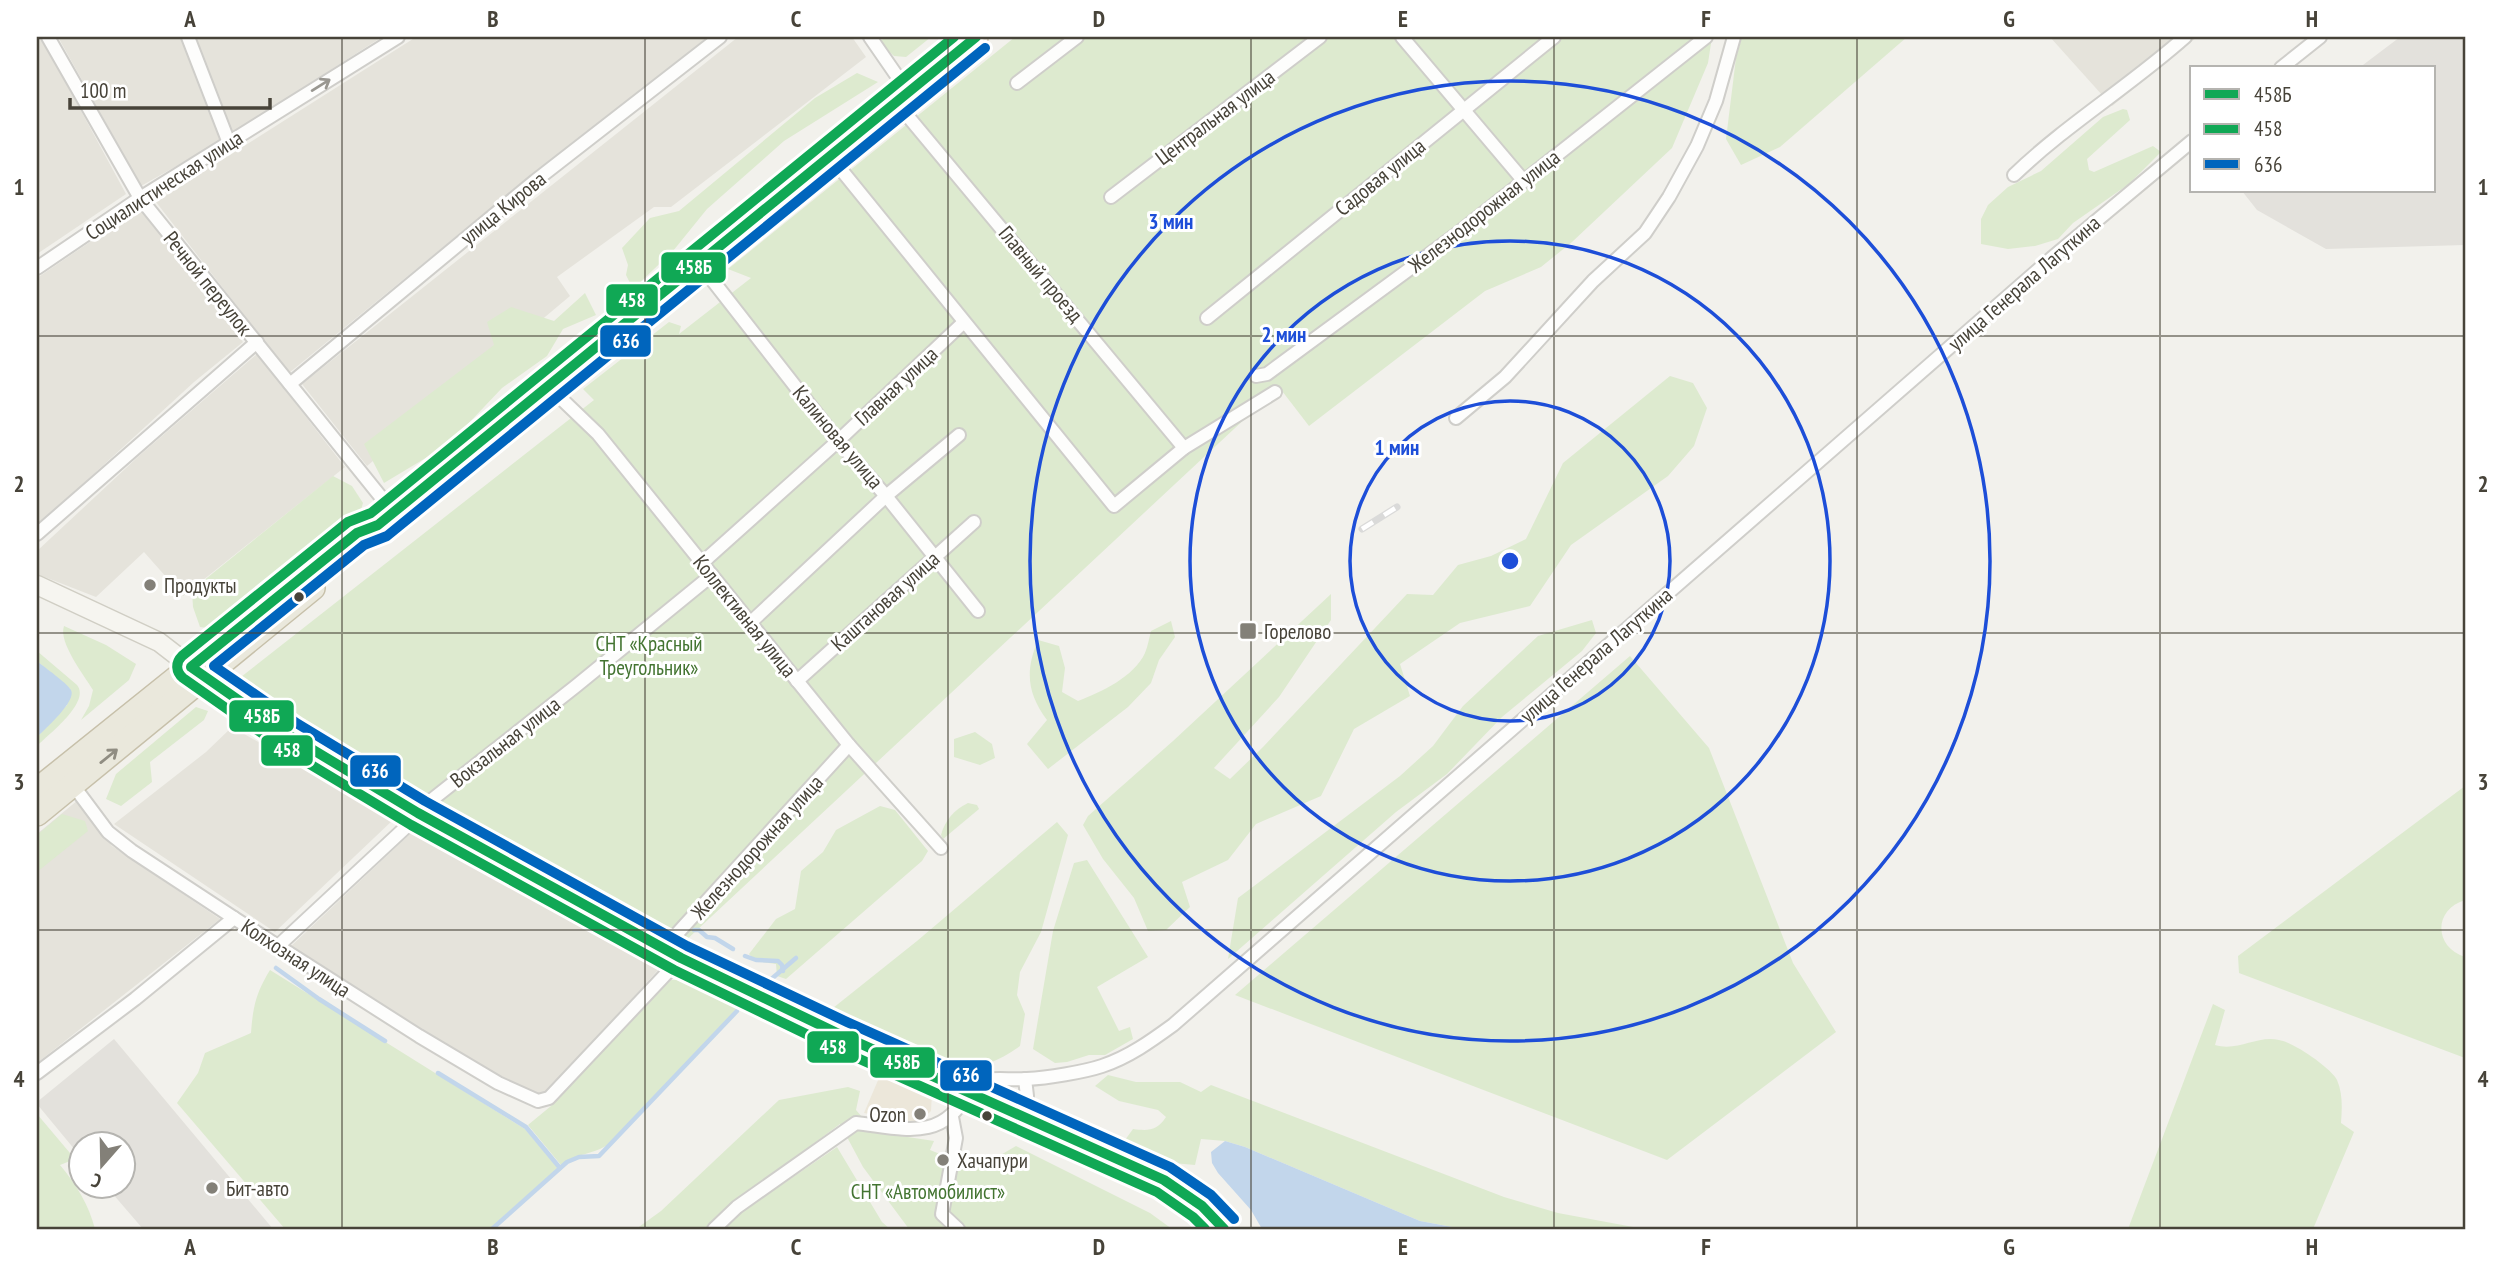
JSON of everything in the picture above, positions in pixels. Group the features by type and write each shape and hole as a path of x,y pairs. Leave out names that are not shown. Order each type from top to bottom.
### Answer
{"highway":[{"path":"37,814 357,533 385,519 976,37"},
{"path":"37,790 198,672"}],"main road":[{"path":"37,585 159,642 290,736 418,813 681,958 841,1035 1164,1180 1202,1206 1224,1229"}],"street":[{"name":"Речной переулок","path":"48,37 141,198 290,384 385,519"},
{"path":"188,37 229,143"},
{"name":"Социалистическая улица","path":"37,268 141,198 398,37"},
{"name":"улица Кирова","path":"290,384 535,181 720,37"},
{"name":"Главный проезд","path":"870,37 902,97 1184,448"},
{"path":"1017,83 1077,37"},
{"name":"Центральная улица","path":"1111,197 1320,37"},
{"path":"1402,37 1523,180"},
{"name":"Садовая улица","path":"1207,318 1554,37"},
{"name":"Железнодорожная улица","path":"1256,376 1267,374 1457,234 1706,37"},
{"path":"1456,418 1505,377 1593,281 1645,233 1669,197 1697,146 1716,101 1734,37"},
{"path":"2014,175 2047,144 2163,57 2185,37"},
{"path":"2284,66 2320,37"},
{"name":"улица Генерала Лагуткина","path":"966,1090 973,1081 1025,1079 1101,1066 1140,1049 1173,1025 2038,271 2190,143"},
{"path":"830,156 1114,506 1184,448 1275,392"},
{"name":"Калиновая улица","path":"699,263 838,441 978,611"},
{"name":"Главная улица","path":"702,563 838,441 964,322"},
{"path":"37,534 257,342"},
{"name":"Коллективная улица","path":"548,386 598,434 849,745 940,848"},
{"path":"750,623 886,496 958,435"},
{"name":"Каштановая улица","path":"797,681 974,522"},
{"name":"Вокзальная улица","path":"277,947 406,827 429,802 712,575"},
{"name":"Железнодорожная улица","path":"664,948 849,745"},
{"path":"73,785 108,832 132,851 234,918"},
{"name":"Колхозная улица","path":"37,1073 135,999 234,918 464,1063 498,1083 538,1101 549,1098 681,958"},
{"path":"1020,1114 1027,1096 1025,1079"},
{"path":"714,1229 737,1207 856,1123 916,1130 939,1125 961,1107 966,1090"},
{"path":"952,1117 956,1138 942,1214 958,1229"}],"shaded area":[{"path":"37,37 41,37 126,194 37,254"},
{"path":"58,37 180,37 221,141 141,186"},
{"path":"195,37 382,37 232,133"},
{"path":"416,37 712,37 486,212 289,373 156,202"},
{"path":"738,37 852,37 866,57 671,207 654,207 557,277 570,296 367,466 302,384"},
{"path":"2050,37 2197,37 2112,106"},
{"path":"2400,37 2465,37 2465,245 2326,249 2257,210 2243,192 2436,192 2436,66 2362,66"},
{"path":"140,208 243,342 194,382 37,526 37,278"},
{"path":"257,354 345,467 183,596 144,552 96,597 37,574 37,551 140,455"},
{"path":"232,727 394,819 275,932 114,824 206,752"},
{"path":"78,800 112,846 220,919 37,1063 37,834"},
{"path":"413,831 658,970 541,1100 377,1003 290,947"},
{"name":"Бит-авто","path":"114,1039 273,1229 143,1229 118,1200 136,1200 136,1130 66,1130 66,1139 37,1102"},
{"path":"882,1071 932,1093 931,1111 918,1123 864,1113"}],"green space":[{"path":"884,37 931,37 906,57 894,56 880,43"},
{"name":"СНТ «Красный Треугольник»","path":"1015,37 1712,37 1708,63 1672,148 1572,242 1541,267 1485,291 1309,426 1279,387 682,944 422,797 232,684 594,400 583,389 669,322 681,326 679,334 751,278 728,269"},
{"path":"1742,37 1907,37 1780,147 1741,165 1726,139 1736,58"},
{"path":"857,73 878,82 784,141 707,209 673,251 633,289 626,275 628,265 622,248 650,218 679,211 815,98"},
{"path":"2127,110 2130,120 2087,159 2089,170 2094,172 2153,146 2161,152 2129,184 2073,223 2058,239 2035,246 2008,249 1981,244 1981,219 1988,205 2008,187 2041,171 2103,117"},
{"path":"585,293 596,315 563,329 547,356 502,388 449,444 384,483 364,444 494,345 487,322 511,307 554,321"},
{"path":"1670,376 1693,383 1707,408 1694,446 1668,476 1571,545 1530,606 1460,623 1400,664 1410,696 1354,729 1321,796 1256,824 1228,860 1182,882 1190,907 1166,930 1148,931 1134,898 1103,859 1083,825 1088,816 1331,594 1331,620 1279,697 1214,768 1230,779 1407,594 1433,595 1458,565 1491,556 1526,539 1563,463"},
{"path":"333,476 352,486 363,503 357,523 221,630 200,627 193,607 192,590"},
{"path":"1592,620 1596,633 1582,651 1502,717 1447,774 1396,812 1228,959 1238,898 1400,776 1433,746 1463,706 1538,636"},
{"path":"1171,621 1175,637 1159,660 1151,683 1128,707 1048,769 1027,744 1047,720 1035,700 1030,682 1031,662 1038,640 1059,646 1065,668 1062,692 1078,701 1125,676 1140,662 1151,631"},
{"path":"64,626 106,645 136,664 129,680 81,720 89,706 93,690 68,649 63,633"},
{"path":"37,651 77,685 80,692 74,709 37,746 37,737 67,705 70,689 37,661"},
{"path":"1630,656 1709,748 1793,963 1836,1032 1667,1160 1235,995"},
{"path":"196,707 208,711 204,720 150,762 152,782 121,806 106,799 116,774"},
{"path":"975,732 992,744 995,758 980,765 954,757 954,739"},
{"path":"2465,786 2465,900 2447,912 2441,928 2447,945 2465,957 2465,1058 2239,973 2238,956"},
{"path":"968,803 977,805 979,809 943,839 941,835 948,820 954,812"},
{"path":"880,806 895,810 928,851 922,861 786,979 777,976 776,964 755,961 749,954 776,919 795,909 801,871 823,852 836,830"},
{"path":"62,814 85,821 88,831 37,872 37,835"},
{"path":"1057,822 1068,835 1041,932 1020,972 1017,995 1025,1014 1020,1046 990,1063 958,1072 823,1016 917,941"},
{"path":"1087,860 1148,957 1097,987 1119,1031 1130,1027 1133,1039 1105,1055 1089,1055 1055,1063 1033,1049 1053,931 1074,863"},
{"path":"270,970 525,1129 558,1168 489,1229 285,1229 177,1103 198,1073 205,1053 251,1033 256,1000"},
{"path":"671,980 682,980 742,1004 609,1144 561,1165 528,1125 551,1106"},
{"path":"2213,1004 2225,1010 2215,1045 2223,1047 2279,1040 2311,1056 2337,1080 2341,1096 2341,1123 2354,1132 2313,1229 2128,1229"},
{"path":"1108,1075 1136,1082 1180,1082 1201,1092 1211,1085 1504,1197 1558,1213 1644,1229 1463,1229 1420,1221 1225,1141 1201,1139 1195,1165 1173,1163 1125,1140 1133,1129 1152,1129 1166,1117 1158,1110 1119,1101 1095,1086"},
{"name":"СНТ «Автомобилист»","path":"848,1087 860,1091 856,1110 875,1132 934,1141 930,1150 967,1165 980,1167 1016,1146 1150,1213 1172,1229 909,1229 863,1167 840,1124 727,1208 704,1229 636,1229 661,1211 779,1100"},
{"path":"37,1114 66,1148 66,1163 60,1165 66,1173 66,1200 83,1200 95,1229 37,1229"},
{"path":"837,1147 882,1222 890,1229 721,1229 739,1214"}],"water":[{"path":"37,661 65,683 72,695 59,715 37,737"},
{"path":"1225,1141 1420,1221 1463,1229 1262,1229 1251,1210 1212,1163 1211,1152"}],"waterway":[{"path":"694,930 699,930 707,937 715,938 733,949"},
{"path":"745,956 756,960 778,961 783,971"},
{"path":"769,981 796,958"},
{"path":"276,968 385,1041"},
{"path":"492,1229 567,1162 579,1157 599,1156 737,1011"},
{"path":"438,1073 526,1127 560,1168"}],"railway":[{"path":"1362,529 1397,507"}],"transit line":[{"name":"458","path":"954,37 371,513 348,522 182,656 177,664 178,670 183,678 283,748 411,825 674,970 835,1048 1157,1192 1193,1217 1205,1229"},
{"name":"458Б","path":"976,37 378,525 357,533 191,667 290,736 418,813 681,958 841,1035 1164,1180 1202,1206 1224,1229"},
{"name":"636","path":"985,48 387,536 364,545 214,666 298,724 425,801 687,946 847,1022 1170,1167 1211,1195 1234,1219"}],"place":[{"name":"Продукты","path":"150,585"},
{"name":"Горелово","path":"1248,631"},
{"name":"Ozon","path":"920,1114"},
{"name":"Хачапури","path":"943,1160"},
{"name":"Бит-авто","path":"212,1188"}]}
